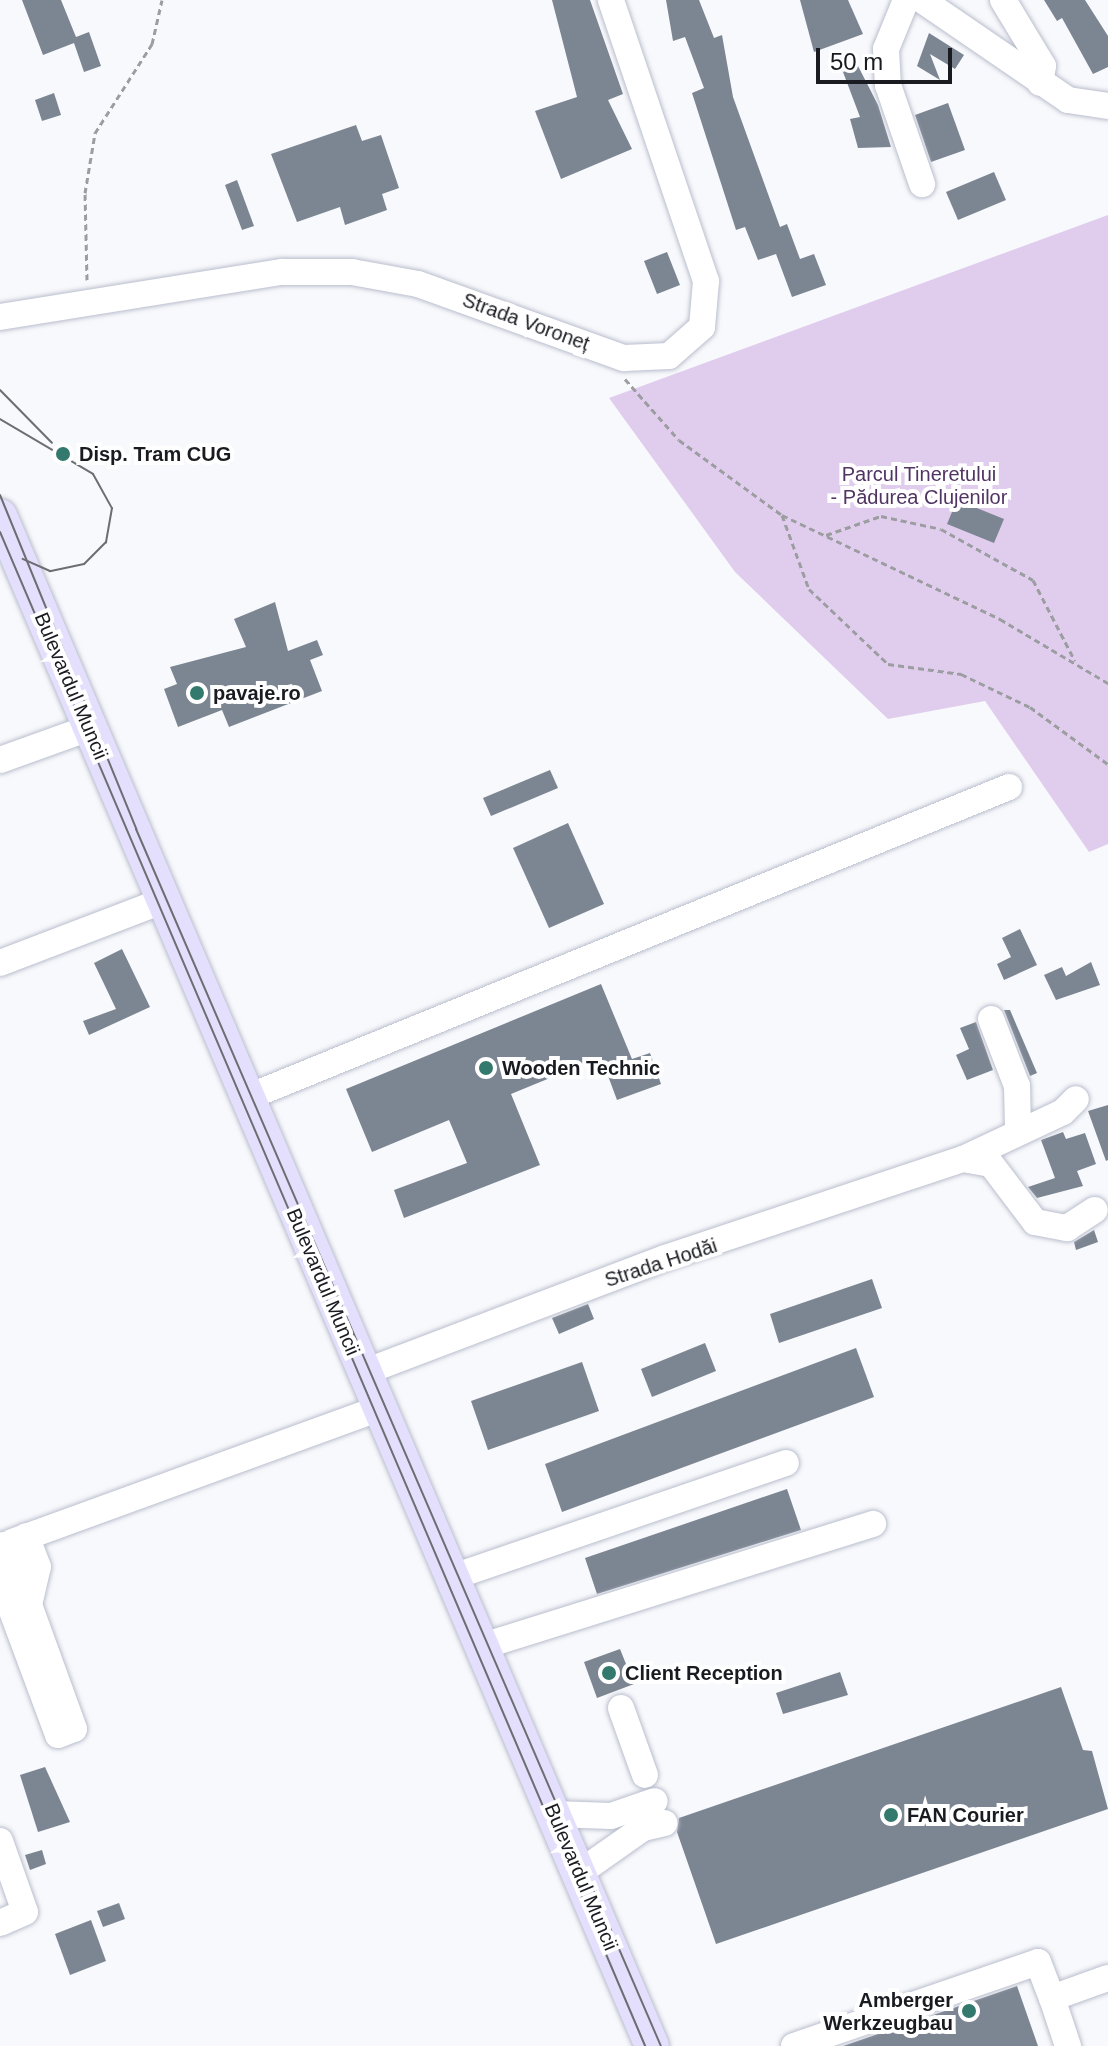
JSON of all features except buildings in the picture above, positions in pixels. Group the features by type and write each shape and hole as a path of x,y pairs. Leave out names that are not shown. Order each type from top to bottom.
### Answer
{"main road":[{"name":"Bulevardul Muncii","path":"0,516 377,1409 652,2046"}],"street":[{"name":"Strada Voroneț","path":"0,317 282,272 352,272 418,284 613,354 669,356 702,327 708,304 689,224 611,0"},
{"path":"906,0 886,49 888,85 922,184"},
{"path":"922,0 1068,100 1108,106"},
{"path":"1003,0 1043,66 1040,83"},
{"path":"0,760 89,728"},
{"path":"246,1098 1009,787"},
{"path":"0,963 162,901"},
{"path":"991,1019 1017,1086 1018,1128"},
{"name":"Strada Hodăi","path":"362,1373 665,1258 963,1159 1018,1128 1063,1112 1076,1099"},
{"path":"963,1159 991,1164 1035,1222 1067,1228 1095,1210"},
{"path":"7,1543 377,1409"},
{"path":"450,1578 786,1463"},
{"path":"480,1647 873,1524"},
{"path":"7,1543 38,1567 29,1605 74,1729 58,1735 6,1595 14,1575 7,1543"},
{"path":"621,1708 645,1775"},
{"path":"554,1814 611,1816 659,1812 643,1828 579,1873"},
{"path":"0,1841 25,1912 0,1923"},
{"path":"794,2046 1038,1962 1068,2046"},
{"path":"1052,1998 1108,1978"}],"path":[{"path":"89,302 85,193 92,147 152,44 162,0"},
{"path":"613,354 627,383 679,440 782,515 1076,662 1108,683"},
{"path":"782,515 809,589 888,664 961,674 1030,707 1108,764"},
{"path":"826,535 881,516 941,529 1033,580 1076,662"}],"green space":[{"name":"Parcul Tineretului - Pădurea Clujenilor","path":"1108,215 1108,844 1089,852 985,701 888,719 735,572 609,398"}],"tram line":[{"path":"0,390 52,443"},
{"path":"0,419 93,474 112,508 106,542 84,564 50,571 23,559"},
{"path":"0,495 136,829 661,2046"},
{"path":"0,532 645,2046"}],"place":[{"name":"Disp. Tram CUG","path":"63,454"},
{"name":"pavaje.ro","path":"197,693"},
{"name":"Wooden Technic","path":"486,1068"},
{"name":"Client Reception","path":"609,1673"},
{"name":"FAN Courier","path":"891,1815"},
{"name":"Amberger Werkzeugbau","path":"969,2011"}]}
